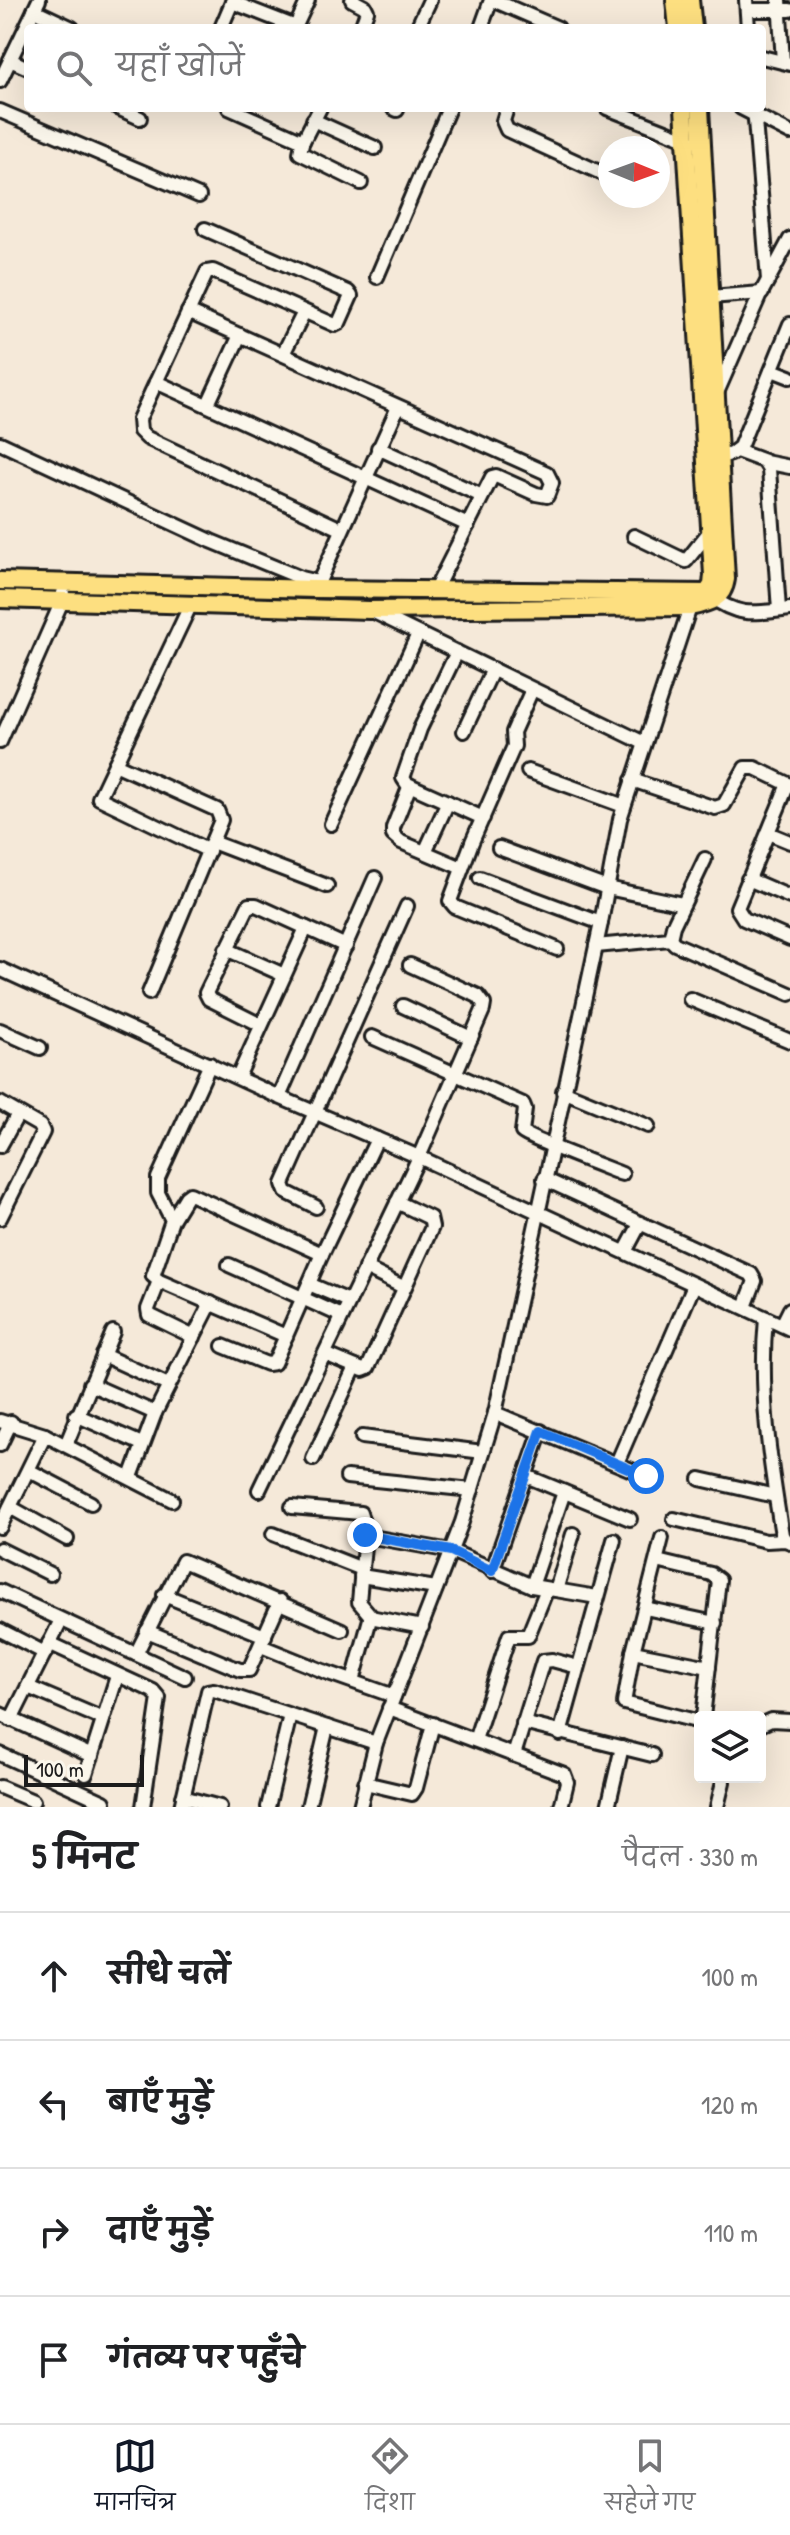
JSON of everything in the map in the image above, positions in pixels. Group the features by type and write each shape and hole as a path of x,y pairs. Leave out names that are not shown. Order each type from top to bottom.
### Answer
{"main road":[{"path":"675,0 678,24"},
{"path":"690,0 693,24"},
{"path":"685,112 694,141 710,297 711,596"},
{"path":"0,599 369,610 690,607 723,591 726,579 720,457 716,396 708,379 694,141 699,112"},
{"path":"0,581 317,585 340,589 711,596"},
{"path":"340,589 340,609"}],"street":[{"path":"298,24 308,0"},
{"path":"352,0 367,11 362,24"},
{"path":"419,24 430,0"},
{"path":"483,24 492,0 549,24"},
{"path":"223,24 232,1 287,24"},
{"path":"27,24 36,5 66,24"},
{"path":"747,5 783,7 786,63 766,58"},
{"path":"0,81 24,30"},
{"path":"10,60 24,66"},
{"path":"0,111 199,196"},
{"path":"127,112 140,118"},
{"path":"238,112 303,141"},
{"path":"377,277 447,112"},
{"path":"506,112 503,121 507,130 598,172"},
{"path":"618,112 694,141"},
{"path":"754,112 769,280"},
{"path":"756,112 790,133"},
{"path":"361,183 302,156 300,149 303,141 316,114 375,148"},
{"path":"205,229 351,296 337,324 210,271 205,274 139,419 143,435 341,529"},
{"path":"716,396 790,239"},
{"path":"710,297 762,293"},
{"path":"188,312 547,473 552,483 549,495 542,496 494,476 435,590"},
{"path":"283,354 304,312"},
{"path":"737,451 790,324"},
{"path":"208,404 240,335"},
{"path":"772,370 790,377"},
{"path":"156,382 468,525"},
{"path":"0,443 211,541 317,585 398,407"},
{"path":"378,448 482,496"},
{"path":"720,457 737,451 765,462 790,467"},
{"path":"711,596 735,611 785,610 769,469 765,462"},
{"path":"634,536 686,561 710,531"},
{"path":"0,742 6,711 62,601 64,582"},
{"path":"191,604 101,791 102,801 210,847 327,886"},
{"path":"360,1807 376,1743 451,1551 495,1413 624,806 690,607"},
{"path":"369,610 644,743"},
{"path":"331,824 418,634"},
{"path":"457,652 408,760 403,778 410,785 483,818"},
{"path":"464,731 493,669"},
{"path":"530,690 513,732 514,746 450,896 452,904 557,949"},
{"path":"115,764 217,810 221,820 149,993"},
{"path":"632,780 715,808 724,805 745,768 755,768 789,785 737,912 744,919 790,939"},
{"path":"528,771 624,806"},
{"path":"410,785 393,828 396,840 462,868"},
{"path":"425,852 448,802"},
{"path":"768,833 790,842"},
{"path":"499,848 607,888 683,904"},
{"path":"705,859 670,932 670,939 675,944 790,994"},
{"path":"279,1097 375,878"},
{"path":"480,878 601,923"},
{"path":"748,879 790,897"},
{"path":"261,1025 207,996 206,989 249,905 256,905 346,946"},
{"path":"316,1207 283,1189 313,1112 407,906"},
{"path":"238,1077 306,928"},
{"path":"596,946 670,939"},
{"path":"226,949 284,975"},
{"path":"259,1490 419,1157 483,1010 482,1000 410,965"},
{"path":"0,969 279,1097 419,1157 786,1327 790,1309"},
{"path":"690,999 790,1041"},
{"path":"403,1006 471,1038"},
{"path":"0,1030 40,1048"},
{"path":"372,1037 523,1104 523,1134 622,1174"},
{"path":"172,1220 158,1193 158,1178 210,1064"},
{"path":"563,1091 648,1126"},
{"path":"0,1103 40,1126 43,1135 0,1218"},
{"path":"0,1146 18,1114"},
{"path":"223,1346 271,1365 377,1139"},
{"path":"544,1179 751,1274 755,1281 745,1307"},
{"path":"286,1336 153,1276 172,1220 190,1194 322,1254"},
{"path":"325,1354 363,1370 368,1368 432,1222 427,1216 397,1202"},
{"path":"625,1252 640,1224"},
{"path":"229,1265 342,1316"},
{"path":"365,1268 403,1287"},
{"path":"159,1281 148,1309 149,1315 194,1337"},
{"path":"309,1284 349,1301"},
{"path":"617,1463 694,1285"},
{"path":"131,1477 155,1413 211,1303"},
{"path":"674,1519 766,1541 787,1541 775,1496 765,1401 766,1318"},
{"path":"66,1445 113,1332"},
{"path":"103,1355 168,1385"},
{"path":"313,1459 355,1367"},
{"path":"90,1384 155,1413"},
{"path":"495,1413 646,1476"},
{"path":"76,1415 142,1444"},
{"path":"0,1445 6,1422 45,1435 172,1500"},
{"path":"492,1571 541,1431"},
{"path":"0,1527 45,1435"},
{"path":"362,1437 483,1452"},
{"path":"30,1471 91,1503"},
{"path":"526,1476 630,1519"},
{"path":"347,1477 472,1490"},
{"path":"700,1479 775,1496"},
{"path":"532,1586 564,1492"},
{"path":"10,1507 67,1539"},
{"path":"292,1507 360,1513 364,1517 365,1535 359,1602 370,1617 422,1627"},
{"path":"273,1534 362,1573 436,1588"},
{"path":"475,1740 509,1636 528,1636 552,1590 573,1534"},
{"path":"365,1535 451,1551 532,1586 597,1597"},
{"path":"662,1538 633,1652 624,1703 694,1718"},
{"path":"560,1734 614,1540"},
{"path":"0,1549 50,1574"},
{"path":"136,1654 179,1564 187,1560 342,1630"},
{"path":"657,1561 711,1574 719,1580 702,1711"},
{"path":"0,1591 185,1677"},
{"path":"164,1595 353,1681 433,1724 564,1774 567,1782 561,1807"},
{"path":"147,1631 244,1670 252,1667 280,1601"},
{"path":"645,1608 715,1623"},
{"path":"353,1681 370,1617"},
{"path":"61,1620 28,1687 6,1717 92,1756"},
{"path":"2,1635 47,1648 117,1676 153,1691 159,1698 143,1807"},
{"path":"633,1652 709,1667"},
{"path":"514,1755 543,1661 552,1660 578,1667"},
{"path":"86,1774 117,1676"},
{"path":"28,1687 103,1719"},
{"path":"220,1807 182,1802 208,1691 214,1690 376,1743"},
{"path":"268,1807 290,1715"},
{"path":"766,1722 790,1721"},
{"path":"523,1723 652,1755"},
{"path":"365,1783 412,1794 433,1724"},
{"path":"308,1807 327,1727"},
{"path":"608,1807 622,1747"},
{"path":"0,1754 104,1802"},
{"path":"717,1807 723,1783"},
{"path":"0,1787 33,1801"}],"route":[{"path":"365,1535 451,1551 492,1571 541,1431 646,1476"}]}
